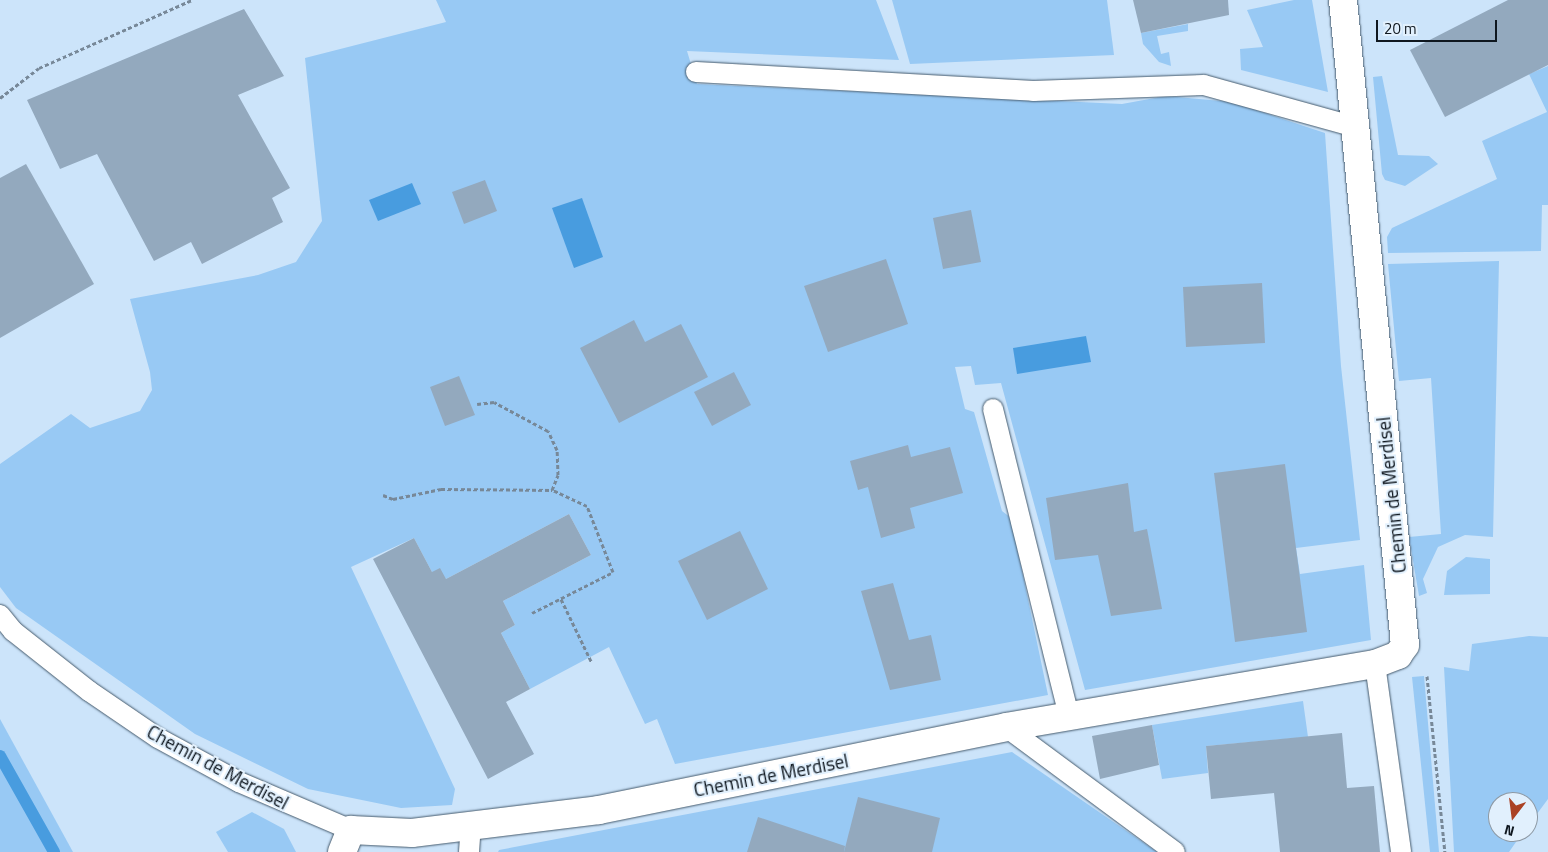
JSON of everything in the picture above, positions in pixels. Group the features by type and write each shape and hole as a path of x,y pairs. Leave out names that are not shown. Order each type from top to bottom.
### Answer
{"street":[{"name":"Chemin de Merdisel","path":"346,841 394,834 470,839 599,810 1006,727 1375,664 1398,655 1405,645 1343,0"}],"lane":[{"path":"696,72 1033,90 1204,85 1355,127"},
{"path":"992,409 1069,716"},
{"name":"Chemin de Merdisel","path":"0,615 13,631 89,690 158,738 346,841"},
{"path":"1375,664 1400,852"},
{"path":"1006,727 1176,852"}],"path":[{"path":"0,98 39,68 192,0"},
{"path":"477,404 494,402 548,431 557,450 558,474 552,490"},
{"path":"382,495 393,499 441,489 552,490 587,506 613,572 532,613"},
{"path":"561,599 592,663"},
{"path":"1405,645 1425,663 1445,852"}],"shaded area":[{"path":"436,0 876,0 899,60 687,51 697,84 1122,104 1166,96 1232,102 1325,133 1341,366 1360,540 1296,548 1300,574 1364,565 1371,640 1085,690 1001,383 975,385 971,366 955,367 965,409 974,412 1002,511 1011,518 1048,695 675,764 657,719 645,724 609,647 530,689 501,633 515,625 503,601 591,555 569,514 446,579 432,572 414,538 351,567 455,789 452,805 401,808 308,789 195,734 16,608 0,587 0,464 71,414 90,428 140,411 152,390 150,372 130,299 258,275 296,262 322,221 305,58 446,22"},
{"path":"892,0 1107,0 1114,55 910,64"},
{"path":"1294,0 1312,0 1328,92 1241,70 1240,49 1263,47 1247,10"},
{"path":"1188,24 1188,31 1157,36 1161,54 1169,52 1171,66 1159,62 1143,44 1141,33"},
{"path":"1548,66 1548,205 1542,205 1541,251 1388,253 1387,237 1392,228 1497,179 1482,141 1547,112 1529,74"},
{"path":"1382,76 1398,155 1429,156 1438,164 1405,186 1385,180 1382,174 1373,77"},
{"path":"412,183 421,204 378,221 369,200"},
{"path":"582,198 603,257 574,268 552,208"},
{"path":"1499,261 1493,537 1465,535 1438,547 1423,579 1427,593 1419,596 1409,537 1441,534 1431,378 1399,381 1388,264"},
{"path":"1086,336 1091,362 1017,374 1013,348"},
{"path":"1466,557 1490,559 1490,594 1444,595 1447,571"},
{"path":"1529,636 1548,637 1548,799 1538,812 1538,792 1488,792 1488,842 1516,842 1509,852 1454,852 1444,667 1469,671 1472,644"},
{"path":"1424,676 1439,852 1430,852 1412,677"},
{"path":"1303,701 1308,737 1206,746 1208,773 1162,779 1152,725"},
{"path":"0,719 73,852 0,852"},
{"path":"1012,752 1157,852 498,852 499,850"},
{"path":"252,812 284,829 296,852 228,852 216,832"}],"building":[{"path":"1133,0 1228,0 1229,15 1141,33"},
{"path":"1508,0 1548,0 1548,65 1445,117 1410,50"},
{"path":"244,9 284,76 238,95 290,188 272,198 283,222 202,264 191,242 154,261 97,154 60,169 27,100"},
{"path":"26,164 94,284 0,338 0,178"},
{"path":"485,180 497,211 464,224 452,192"},
{"path":"971,210 981,262 943,269 933,218"},
{"path":"886,259 908,324 828,352 804,286"},
{"path":"1262,283 1265,343 1186,347 1183,287"},
{"path":"634,320 645,342 681,324 708,377 619,423 580,348"},
{"path":"734,372 751,405 712,426 694,392"},
{"path":"459,376 475,415 445,426 430,387"},
{"path":"908,445 911,457 950,447 963,493 910,508 915,528 881,538 868,487 858,490 850,461"},
{"path":"1285,464 1307,632 1235,642 1214,473"},
{"path":"1128,483 1134,532 1147,529 1162,609 1111,616 1098,555 1055,560 1046,498"},
{"path":"569,514 591,555 503,601 515,625 501,633 530,689 506,702 534,754 488,779 373,559 414,538 432,572 440,568 446,579"},
{"path":"740,531 768,589 707,620 678,561"},
{"path":"893,583 909,640 931,635 941,680 890,690 861,591"},
{"path":"1152,725 1159,765 1100,779 1092,736"},
{"path":"1342,733 1347,788 1374,786 1380,852 1280,852 1274,793 1211,799 1206,746"},
{"path":"858,797 940,818 932,852 844,852"},
{"path":"758,817 845,846 844,852 747,852"}],"waterway":[{"path":"0,756 54,852"}]}
